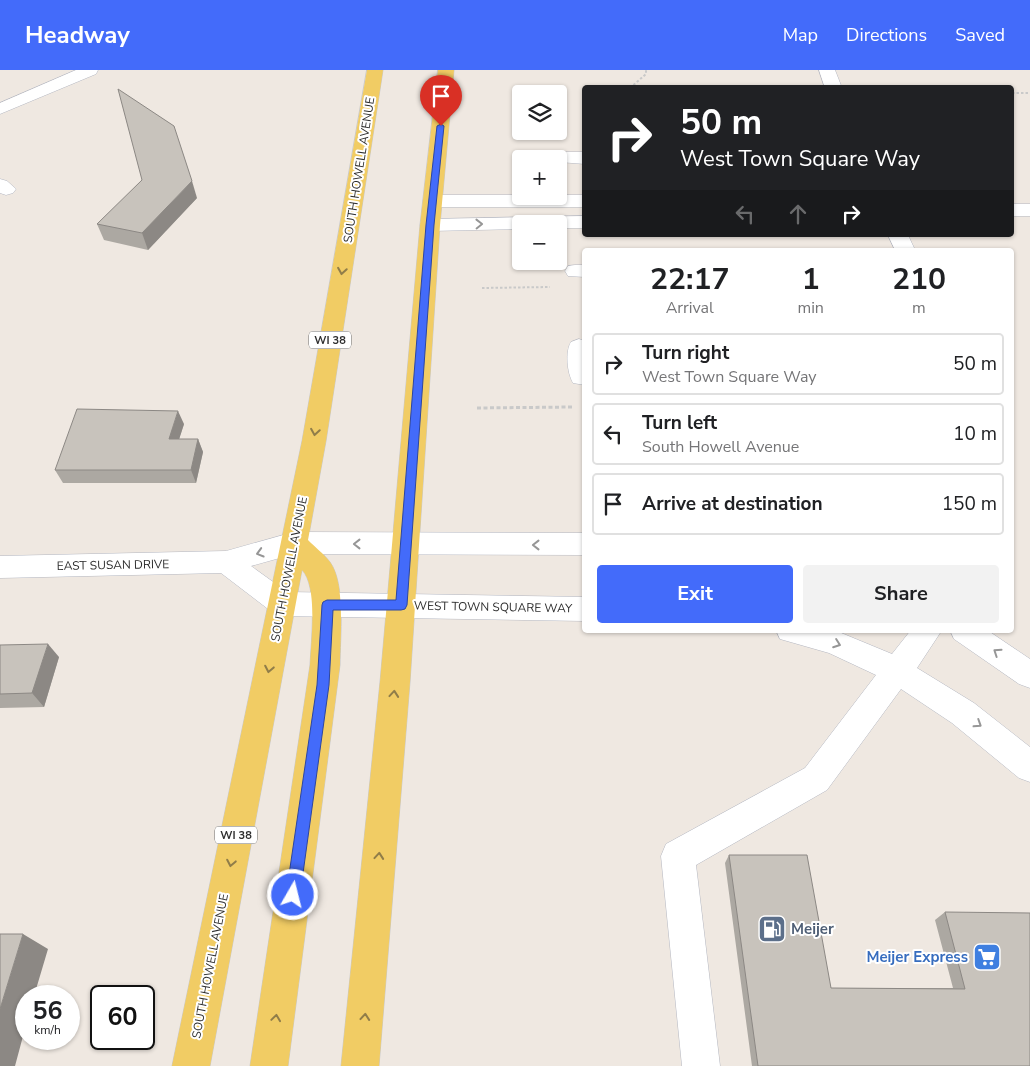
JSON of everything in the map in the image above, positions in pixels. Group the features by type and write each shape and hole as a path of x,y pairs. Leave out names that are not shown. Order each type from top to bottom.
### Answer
{"main road":[{"name":"SOUTH HOWELL AVENUE","path":"191,1066 314,441 375,70"},
{"path":"360,1066 401,605 430,225 446,70"},
{"path":"269,1066 323,685 327,605 320,570 294,543"}],"street":[{"path":"0,109 90,70"},
{"path":"827,70 833,85"},
{"path":"567,158 582,158"},
{"path":"433,201 582,201"},
{"path":"1014,210 1030,210"},
{"path":"430,225 582,222"},
{"path":"579,347 582,370"},
{"path":"294,543 582,544"},
{"name":"EAST SUSAN DRIVE","path":"0,567 226,562 294,543"},
{"path":"226,562 282,604"},
{"name":"WEST TOWN SQUARE WAY","path":"282,604 582,609"},
{"path":"800,633 838,644 897,670 989,731 1030,767"},
{"path":"701,1066 678,856 816,779 926,633"},
{"path":"968,633 1030,675"}],"path":[{"path":"633,85 646,74 646,70"},
{"path":"1014,93 1030,93"},
{"path":"482,288 557,287"},
{"path":"478,408 574,407"}],"building":[{"path":"118,89 174,126 192,181 142,233 97,224 142,180"},
{"path":"77,409 178,411 169,439 198,439 191,470 55,470"},
{"path":"48,644 32,693 0,694 0,645"},
{"name":"Meijer","path":"729,855 807,855 831,988 965,989 945,912 1030,913 1030,1066 758,1066"},
{"path":"0,934 23,934 0,1009"}],"place":[{"name":"Meijer","path":"772,929"},
{"name":"Meijer Express","path":"987,957"}],"route":[{"path":"293,895 323,685 327,605 401,605 430,225 441,126"}]}
